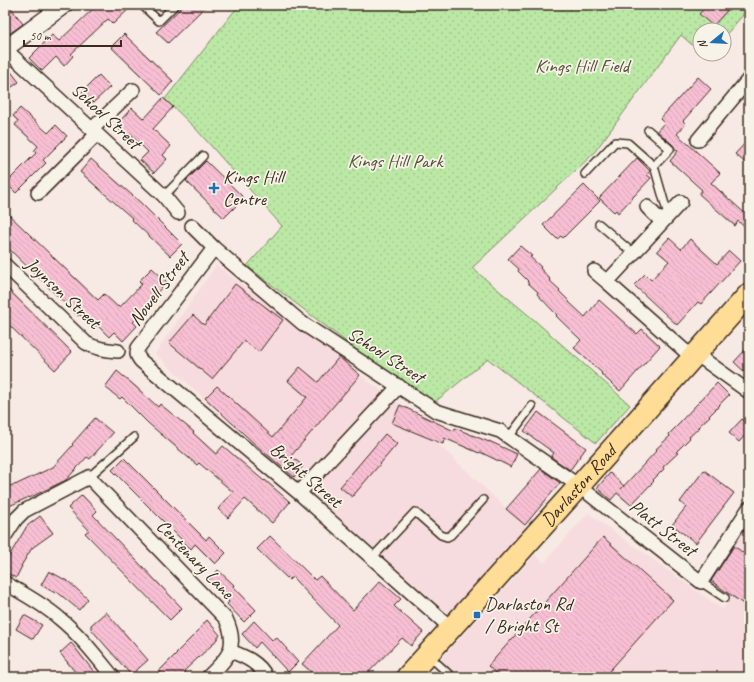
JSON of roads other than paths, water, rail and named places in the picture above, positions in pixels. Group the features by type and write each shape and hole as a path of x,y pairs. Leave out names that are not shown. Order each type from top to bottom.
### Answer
{"main road":[{"name":"Darlaston Road","path":"407,677 749,294"}],"street":[{"path":"5,49 63,5"},
{"name":"School Street","path":"5,49 164,196 178,213"},
{"path":"698,140 749,79"},
{"path":"38,193 134,90"},
{"path":"607,282 681,202"},
{"path":"647,207 665,218"},
{"name":"School Street","path":"192,226 214,248 302,324 436,411 500,431 579,486"},
{"name":"Nowell Street","path":"137,353 138,348 214,248"},
{"name":"Joynson Street","path":"5,265 86,343 100,349 118,351"},
{"path":"594,271 686,350 696,354 749,392"},
{"name":"Bright Street","path":"137,353 141,361 299,493 451,628"},
{"path":"299,493 399,386"},
{"path":"5,536 16,519 24,511 89,477"},
{"name":"Centenary Lane","path":"89,477 226,619 230,627 232,637 230,651"},
{"name":"Platt Street","path":"579,486 701,582"},
{"path":"701,582 749,508"},
{"path":"5,583 42,605 59,618 71,629 113,677"},
{"path":"208,677 222,663 230,651 257,665 264,672 266,677"}],"lane":[{"path":"142,5 159,22 175,5"},
{"path":"648,130 670,149 654,166"},
{"path":"585,174 615,142 628,143 654,166 665,218"},
{"path":"164,196 203,156"},
{"path":"599,224 634,254"},
{"path":"509,438 532,406"},
{"path":"89,477 134,437"},
{"path":"372,558 415,512 441,535 447,537 451,535 483,500"},
{"name":"Platt Street","path":"701,582 725,598"},
{"path":"428,654 452,677"}],"place":[{"name":"Kings Hill Centre","path":"214,188"},
{"name":"Darlaston Rd / Bright St","path":"477,615"}],"park label":[{"name":"Kings Hill Field","path":"582,66"},
{"name":"Kings Hill Park","path":"395,161"}]}
